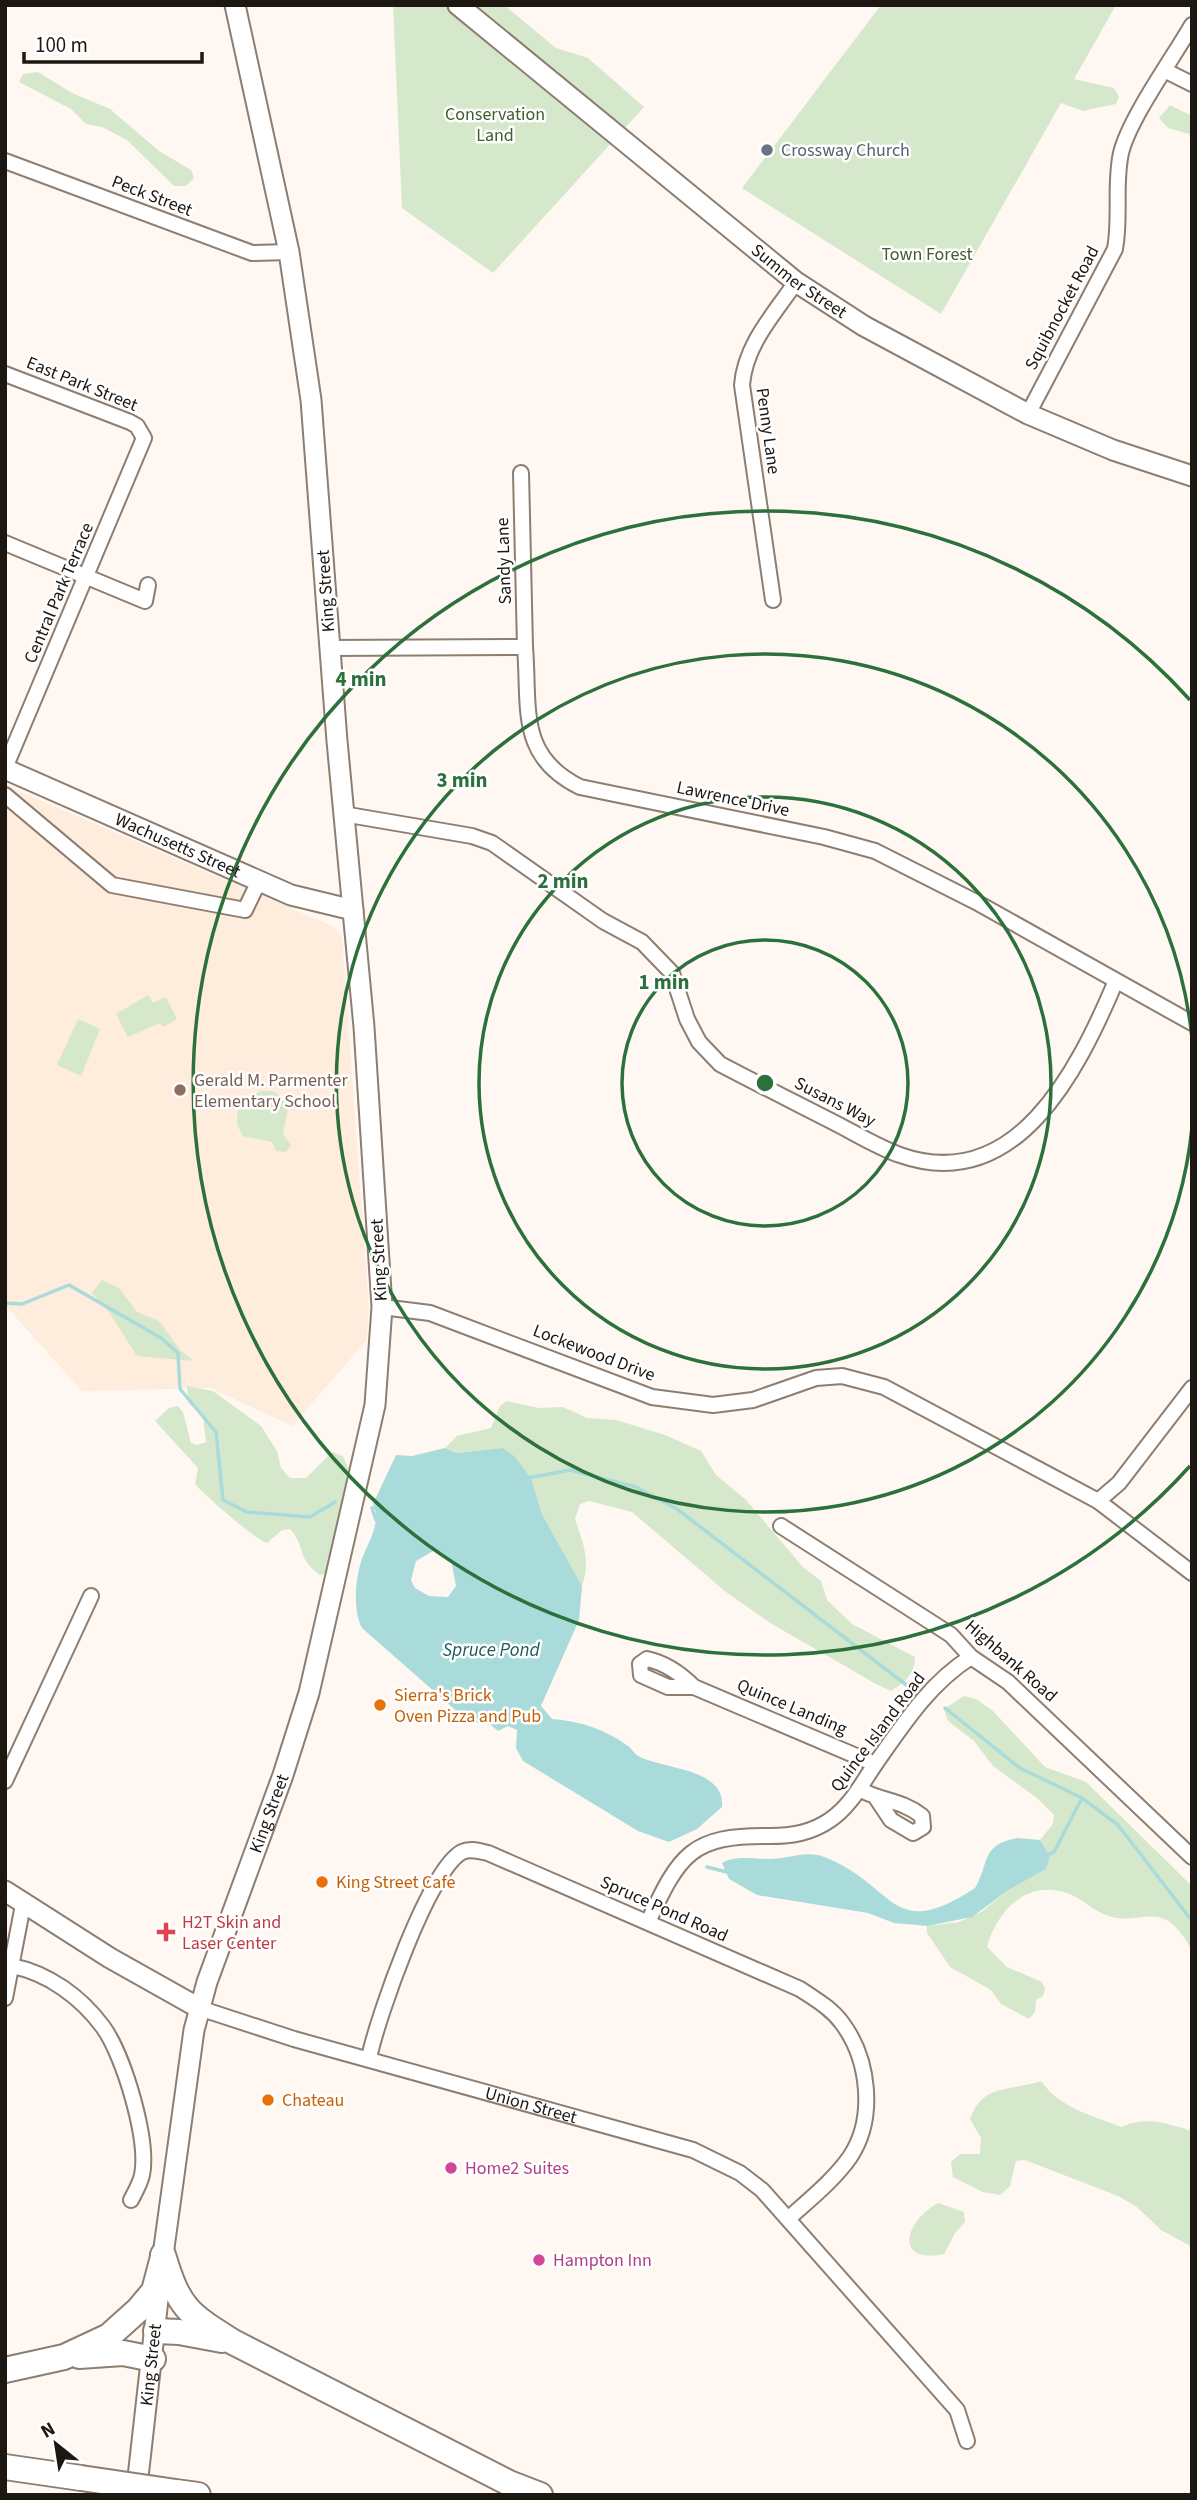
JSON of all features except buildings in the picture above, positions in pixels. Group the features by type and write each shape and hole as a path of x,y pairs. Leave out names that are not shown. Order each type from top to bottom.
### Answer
{"highway":[{"path":"163,2255 173,2287 186,2310 233,2342 509,2483 540,2495"},
{"path":"64,2357 108,2336 138,2310 154,2291 163,2255"},
{"path":"156,2332 179,2332 233,2342"},
{"path":"5,2370 64,2357 123,2353 153,2359"},
{"path":"5,2467 187,2493"}],"main road":[{"name":"King Street","path":"136,2495 163,2255 199,2008 309,1693 375,1405 382,1307 364,1027 343,814 311,400 289,252 235,5"},
{"name":"Summer Street","path":"458,5 796,282 876,332 1028,414 1113,450 1192,477"},
{"name":"Wachusetts Street","path":"5,769 291,895 353,910"},
{"name":"Union Street","path":"5,1891 23,1905 199,2008"}],"street":[{"name":"Squibnocket Road","path":"1028,414 1115,249 1119,227 1116,180 1122,149 1192,25"},
{"path":"1166,71 1192,84"},
{"name":"Peck Street","path":"5,161 252,253 289,252"},
{"name":"Penny Lane","path":"773,600 742,385 743,366 750,349 796,282"},
{"name":"East Park Street","path":"5,374 130,422 142,432"},
{"name":"Central Park Terrace","path":"5,769 143,446 142,432"},
{"name":"Sandy Lane","path":"522,473 525,647"},
{"path":"5,543 86,579 145,601 148,585"},
{"path":"330,648 525,647"},
{"name":"Lawrence Drive","path":"525,647 532,735 540,756 559,777 580,787 824,837 875,851 976,902 1115,983 1192,1023"},
{"path":"5,795 112,885 245,910 260,881"},
{"name":"Susans Way","path":"343,814 472,836 515,857 603,921 642,942 661,959 672,973 687,1019 699,1042 720,1064 902,1156 949,1163 969,1161 994,1151 1025,1131 1049,1105 1103,1010 1115,983"},
{"name":"Lockewood Drive","path":"382,1307 430,1313 652,1396 713,1405 753,1400 816,1378 850,1376 867,1380 1098,1501 1192,1573"},
{"path":"1098,1501 1119,1483 1192,1388"},
{"name":"Highbank Road","path":"781,1526 942,1629 971,1657 1008,1682 1192,1857"},
{"path":"5,1781 91,1596"},
{"name":"Quince Island Road","path":"649,1922 674,1871 702,1845 730,1836 787,1836 808,1831 835,1817 859,1789 936,1684 971,1657"},
{"name":"Quince Landing","path":"694,1687 875,1764"},
{"path":"859,1789 877,1799"},
{"name":"Spruce Pond Road","path":"369,2058 429,1892 454,1858 465,1851 488,1853 800,1989 836,2015 849,2034 864,2073 866,2091 862,2130 844,2165 789,2218"},
{"path":"5,1998 23,1905"},
{"path":"12,1966 38,1974 58,1985 89,2011 107,2033 127,2082 141,2148 142,2176 131,2200"},
{"name":"Union Street","path":"199,2008 693,2150 740,2173 762,2190 789,2218 957,2410 967,2441"}],"shaded area":[{"name":"Gerald M. Parmenter Elementary School","path":"5,785 332,926 342,937 369,1311 366,1341 292,1426 211,1388 82,1391 5,1305"}],"green space":[{"name":"Conservation Land","path":"393,5 504,5 556,48 588,58 644,107 493,273 402,208"},
{"name":"Town Forest","path":"881,5 1116,5 1074,79 1114,88 1119,97 1116,104 1083,111 1061,103 941,314 742,188"},
{"path":"38,72 72,93 110,109 159,151 191,170 194,178 186,186 174,186 127,140 102,127 86,124 71,109 19,82 23,74"},
{"path":"1170,105 1192,116 1192,142 1189,134 1168,128 1159,118"},
{"path":"148,995 153,1003 166,997 177,1019 163,1027 160,1023 128,1037 116,1014"},
{"path":"78,1019 100,1029 81,1076 57,1065"},
{"path":"262,1091 273,1091 289,1103 283,1134 291,1145 286,1152 276,1151 272,1142 243,1136 239,1128 239,1109 248,1098"},
{"path":"102,1280 119,1288 137,1312 159,1321 181,1351 194,1361 137,1356 109,1312 92,1293"},
{"path":"187,1386 213,1391 261,1426 277,1451 281,1468 290,1478 306,1478 332,1452 343,1456 349,1470 347,1497 337,1527 334,1567 330,1573 320,1575 312,1569 290,1529 282,1530 267,1543 231,1517 195,1484 198,1468 155,1421 169,1408 178,1406 183,1412 191,1443 197,1445 206,1442 203,1418 188,1402"},
{"path":"507,1401 539,1408 563,1407 587,1418 616,1420 665,1435 701,1451 716,1475 746,1500 803,1567 821,1581 827,1600 852,1624 915,1657 911,1673 891,1691 876,1684 772,1624 726,1592 632,1512 589,1501 580,1504 575,1519 586,1560 582,1586 542,1514 531,1478 503,1448 456,1453 445,1448 457,1436 491,1428 500,1406"},
{"path":"964,1696 976,1699 993,1711 1045,1767 1086,1782 1192,1886 1192,1953 1180,1933 1162,1918 1109,1916 1076,1897 1060,1891 1045,1890 1031,1893 1008,1908 992,1932 987,1947 1007,1967 1042,1982 1045,1989 1043,1996 1036,2000 1035,2012 1029,2019 1001,2004 991,1990 950,1967 927,1933 927,1926 959,1922 981,1912 1007,1891 1046,1869 1049,1855 1040,1840 1053,1824 1054,1815 1037,1798 993,1766 974,1741 948,1721 944,1709"},
{"path":"1041,2081 1057,2098 1067,2104 1121,2127 1148,2121 1192,2131 1192,2247 1161,2230 1137,2207 1118,2196 1025,2160 1016,2161 1010,2186 1000,2195 983,2192 953,2177 951,2162 960,2154 980,2154 981,2138 970,2119 982,2099 998,2091"},
{"path":"938,2203 964,2212 965,2222 955,2233 944,2254 917,2253 911,2247 909,2239 912,2230 918,2220"}],"water":[{"name":"Spruce Pond","path":"445,1448 456,1453 503,1448 514,1456 531,1478 542,1514 582,1586 579,1620 541,1706 552,1719 582,1724 601,1731 628,1746 640,1757 692,1772 714,1785 721,1794 722,1807 697,1829 669,1842 638,1831 523,1761 516,1748 517,1730 508,1726 498,1731 491,1725 469,1722 362,1628 357,1613 356,1587 361,1562 375,1526 376,1511 373,1504 396,1455 412,1456","holes":["433,1551 451,1560 456,1586 448,1597 429,1596 415,1588 411,1580 416,1561"]},
{"path":"1017,1838 1040,1840 1050,1856 1046,1869 1007,1891 972,1917 927,1926 894,1923 868,1913 757,1895 729,1879 722,1863 738,1858 776,1859 805,1854 820,1855 850,1870 896,1904 910,1910 926,1911 947,1904 975,1888 991,1850 1005,1841"}],"waterway":[{"path":"5,1303 22,1304 69,1285 161,1338 178,1353 180,1389 216,1432 223,1500 247,1512 310,1517 335,1502"},
{"path":"528,1478 570,1470 636,1487 677,1509 909,1687"},
{"path":"376,1520 372,1508 379,1507"},
{"path":"945,1708 1020,1768 1082,1798 1118,1825 1192,1921"},
{"path":"1048,1855 1054,1852 1082,1798"},
{"path":"707,1867 727,1872"}],"place":[{"name":"Crossway Church","path":"767,150"},
{"name":"Gerald M. Parmenter Elementary School","path":"180,1090"},
{"name":"Sierra's Brick Oven Pizza and Pub","path":"380,1705"},
{"name":"King Street Cafe","path":"322,1882"},
{"name":"H2T Skin and Laser Center","path":"166,1932"},
{"name":"Chateau","path":"268,2100"},
{"name":"Home2 Suites","path":"451,2168"},
{"name":"Hampton Inn","path":"539,2260"}]}
